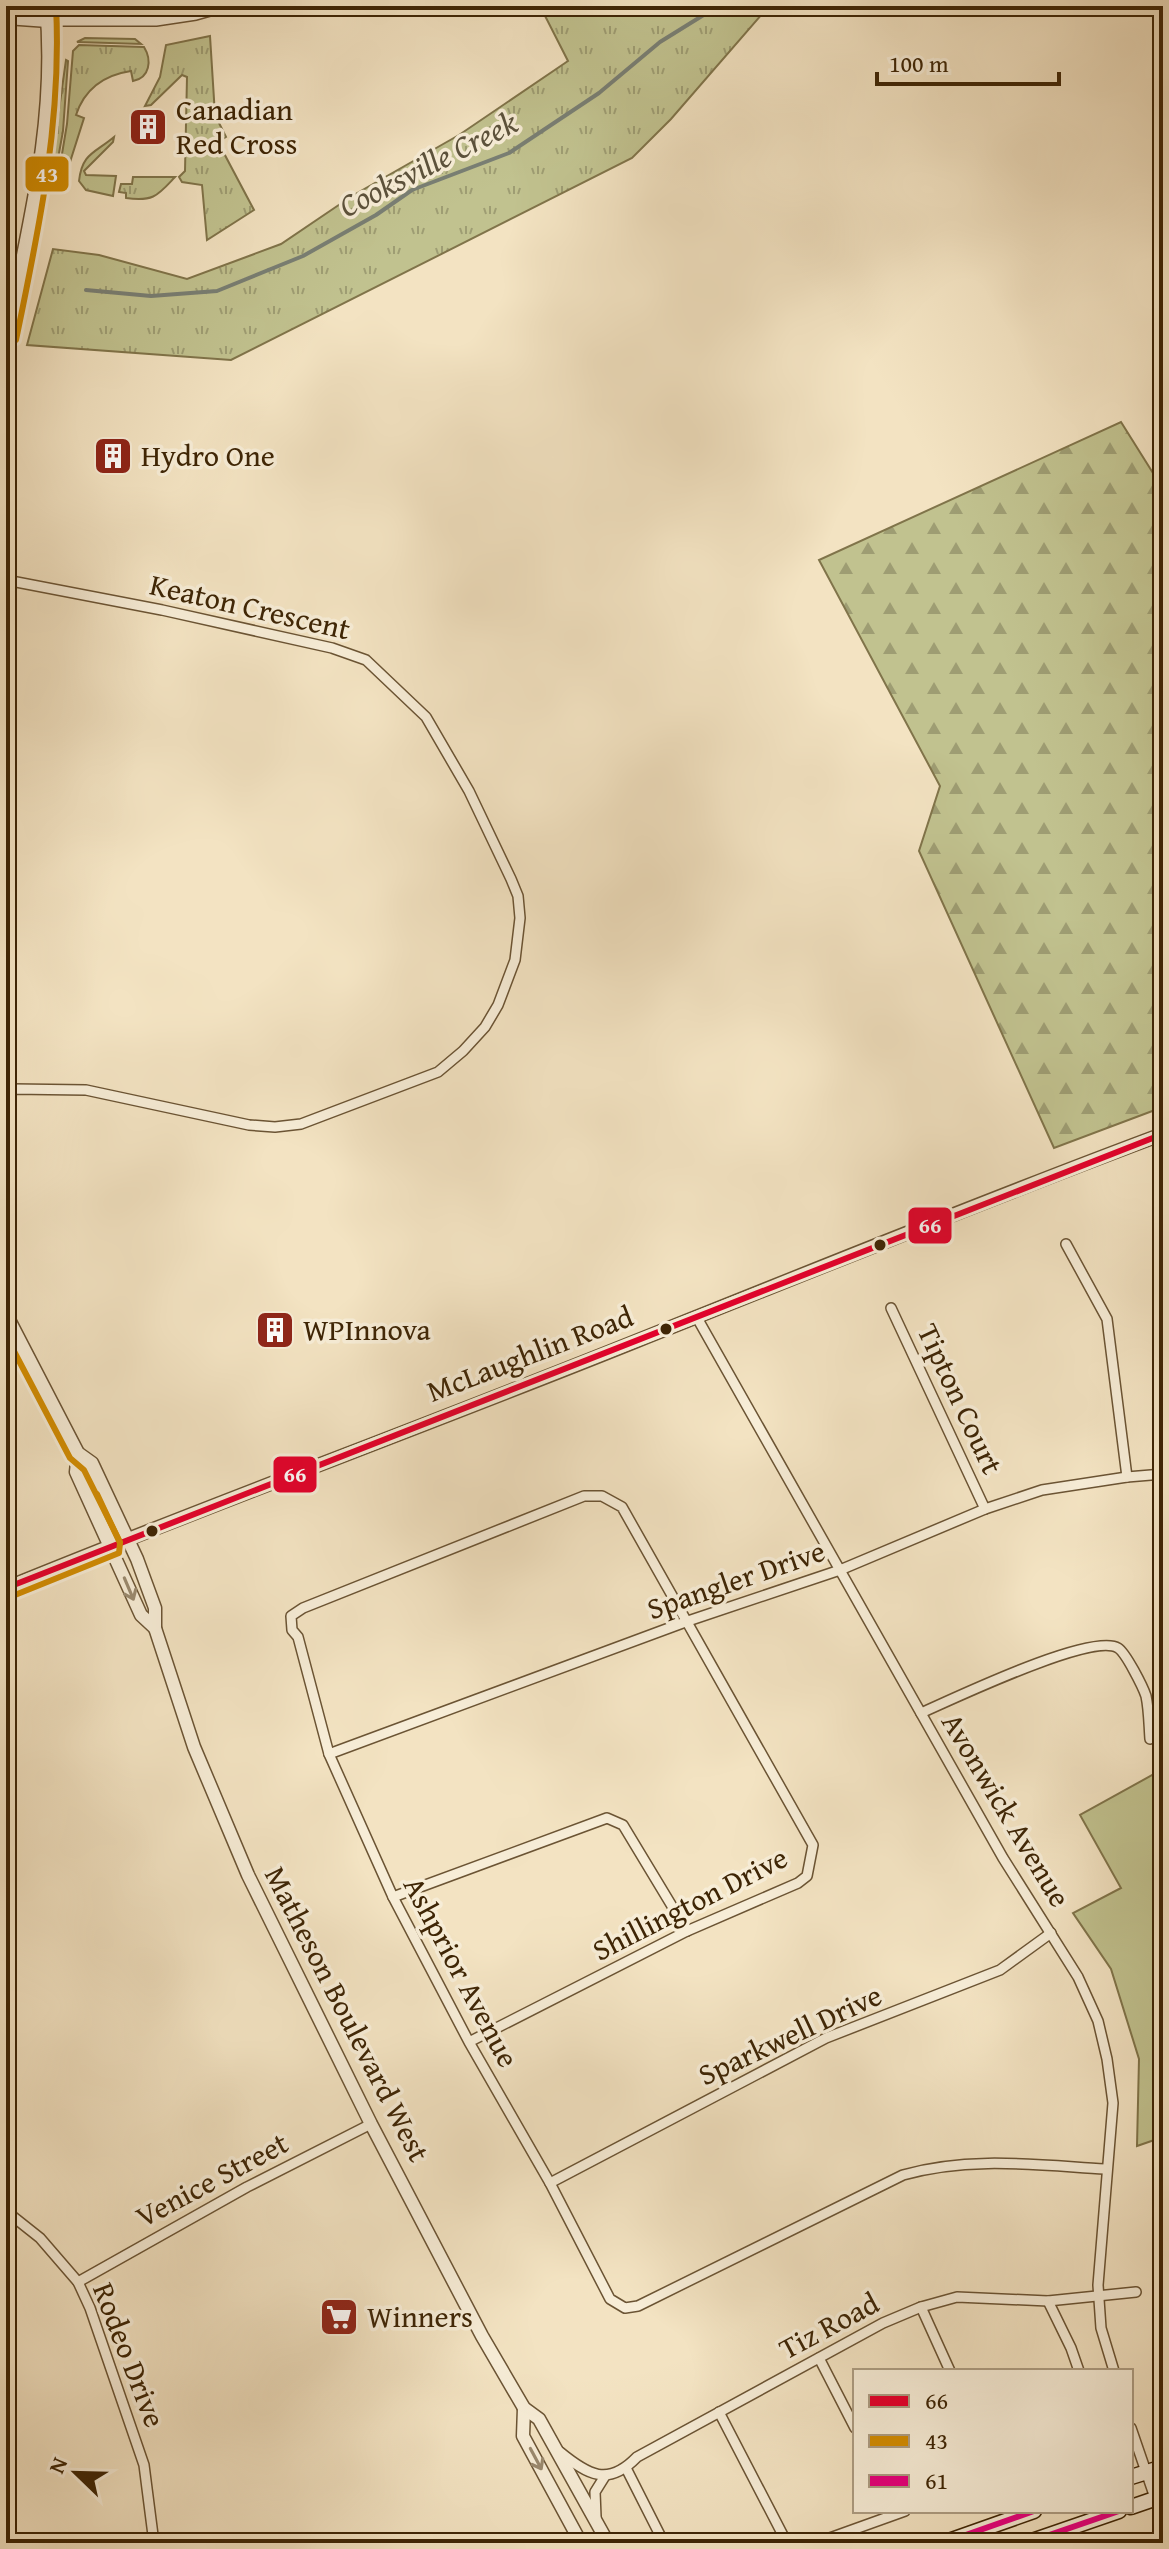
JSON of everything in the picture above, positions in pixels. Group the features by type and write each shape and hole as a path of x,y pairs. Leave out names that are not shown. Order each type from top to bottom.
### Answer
{"main road":[{"path":"1138,2474 1163,2467"},
{"path":"1133,2506 1159,2497"},
{"path":"943,2543 1028,2513"},
{"path":"1026,2543 1113,2513"}],"street":[{"path":"6,338 45,136 50,59 46,6"},
{"path":"6,18 48,21 174,20 228,6"},
{"name":"Keaton Crescent","path":"6,580 177,613 332,648 366,660 426,717 469,791 511,879 518,896 520,918 515,960 498,1005 485,1027 463,1051 438,1072 301,1124 275,1127 249,1125 86,1090 6,1091"},
{"name":"McLaughlin Road","path":"6,1588 1016,1189 1163,1134"},
{"path":"1066,1244 1107,1319 1127,1477"},
{"name":"Tipton Court","path":"891,1308 985,1509"},
{"name":"Matheson Boulevard West","path":"6,1314 78,1453 92,1463 129,1538 155,1608 155,1628 194,1747 248,1875 371,2124 486,2345 524,2408 539,2419 608,2543"},
{"name":"Avonwick Avenue","path":"696,1316 1003,1858 1078,1977 1098,2021 1113,2103 1105,2169 1099,2296 1101,2328 1113,2369"},
{"name":"Matheson Boulevard West","path":"78,1453 76,1472 141,1615 155,1628"},
{"name":"Spangler Drive","path":"329,1754 688,1621 840,1570 985,1509 1042,1490 1163,1474"},
{"name":"Ashprior Avenue","path":"688,1621 622,1507 602,1496 584,1496 303,1608 291,1616 290,1622 298,1637 329,1754 393,1897 610,2299 625,2308 638,2306 903,2175 932,2166 986,2162 1105,2169"},
{"name":"Shillington Drive","path":"469,2042 687,1931 798,1883 807,1876 813,1845 688,1621"},
{"path":"921,1713 1057,1656 1100,1645 1115,1646 1123,1652 1146,1695 1150,1739"},
{"path":"393,1897 607,1818 623,1825 687,1931"},
{"name":"Sparkwell Drive","path":"550,2183 826,2038 987,1976 1051,1933"},
{"name":"Venice Street","path":"78,2282 247,2187 371,2124"},
{"name":"Rodeo Drive","path":"6,2211 40,2238 78,2282 90,2308 144,2465 154,2543"},
{"name":"Tiz Road","path":"605,2476 626,2468 637,2457 883,2323 921,2307 957,2297 1048,2301 1136,2292"},
{"path":"1048,2301 1078,2369"},
{"path":"921,2307 949,2369"},
{"path":"819,2358 853,2424"},
{"name":"Matheson Boulevard West","path":"524,2408 523,2436 581,2543"},
{"path":"719,2412 787,2543"},
{"path":"1133,2441 1138,2474 1159,2497 1163,2521"},
{"path":"553,2446 582,2470 605,2476 595,2492 596,2521"},
{"path":"626,2468 664,2543"},
{"path":"816,2543 898,2513"}],"green space":[{"path":"71,6 143,6 132,15 84,14 73,11"},
{"path":"540,6 769,6 671,119 632,158 231,360 27,345 53,249 99,255 187,279 281,244 352,196 459,135 568,61"},
{"path":"210,36 215,115 226,137 218,142 254,210 207,240 202,185 182,182 179,177 185,171 187,77 182,75 151,105 145,106 160,77 166,45"},
{"path":"85,38 135,39 141,44 77,42"},
{"path":"79,45 144,47 148,68 139,79 133,81 131,71 112,76 90,90 76,115 84,118 63,184 57,184 67,124 73,51"},
{"path":"66,60 63,131 54,181 50,173"},
{"path":"114,137 113,142 84,171 86,175 116,176 113,196 86,190 79,181 86,159"},
{"path":"133,177 175,177 155,196 126,198 126,193 119,192 121,184 132,184"},
{"path":"1121,422 1163,489 1163,1107 1054,1148 919,851 940,786 819,560"},
{"path":"1163,1769 1163,2137 1137,2146 1139,2059 1111,1969 1073,1913 1121,1888 1080,1815"}],"waterway":[{"name":"Cooksville Creek","path":"86,290 151,296 217,291 303,256 376,215 412,190 509,153 599,93 660,42 714,6"}],"transit line":[{"name":"43","path":"16,340 52,133 56,91 56,6"},
{"name":"66","path":"6,1588 1163,1134"},
{"name":"43","path":"6,1336 70,1458 84,1470 120,1542"},
{"name":"43","path":"10,1597 119,1553 120,1543 97,1494"},
{"name":"61","path":"943,2543 1028,2513"},
{"name":"61","path":"1026,2543 1113,2513"}],"place":[{"name":"Canadian Red Cross","path":"148,127"},
{"name":"Hydro One","path":"113,456"},
{"name":"WPInnova","path":"275,1330"},
{"name":"Winners","path":"339,2317"}]}
